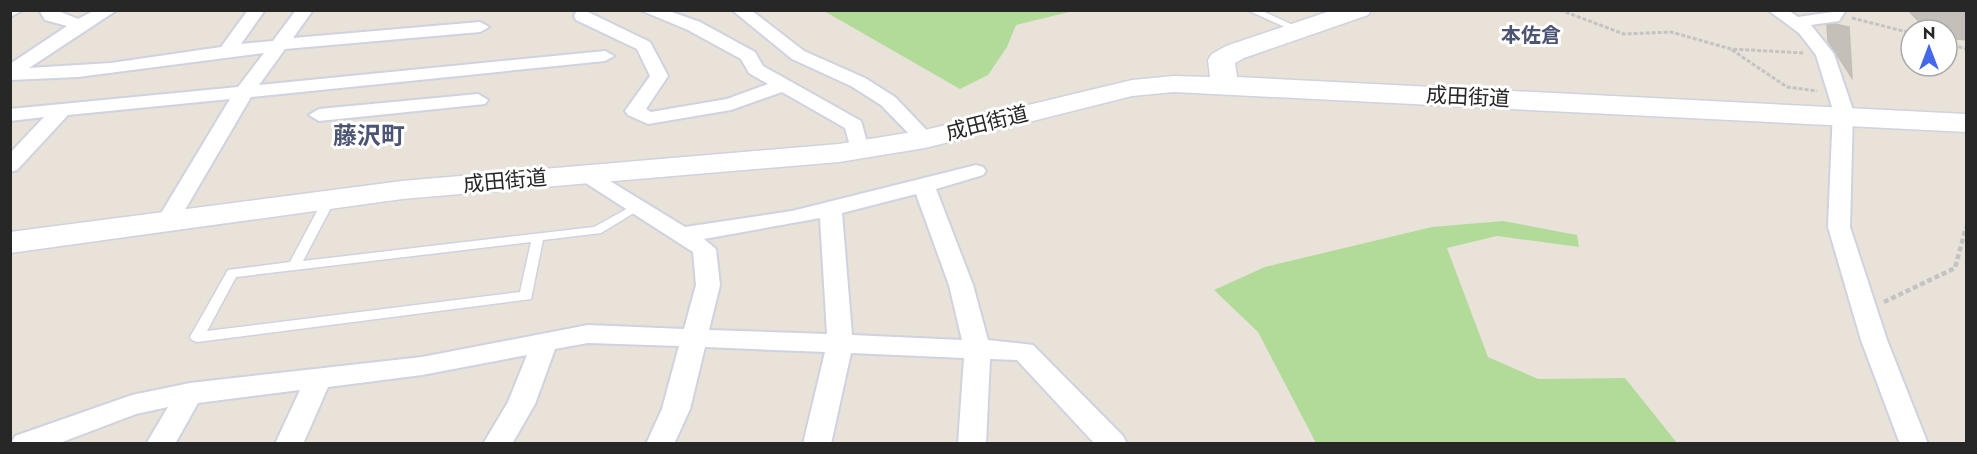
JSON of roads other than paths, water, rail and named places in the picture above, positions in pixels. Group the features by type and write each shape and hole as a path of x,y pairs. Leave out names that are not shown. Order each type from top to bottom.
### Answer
{"street":[{"path":"47,10 51,16 81,25"},
{"path":"10,74 81,25 109,10"},
{"path":"228,50 257,10"},
{"path":"168,220 244,92 305,10"},
{"path":"648,10 694,26 749,56 755,69 854,125 859,150"},
{"path":"741,10 798,55 858,82 888,101 925,139"},
{"path":"1224,84 1221,60 1235,52 1359,10"},
{"path":"1776,10 1805,29 1825,54 1843,112 1839,227 1865,312 1914,444"},
{"path":"1795,22 1837,13"},
{"path":"582,16 644,46 659,76 635,111 648,118 731,104 783,85"},
{"path":"10,74 55,76 90,73 228,50 480,27"},
{"path":"10,115 605,56"},
{"path":"425,105 441,71"},
{"name":"成田街道","path":"10,243 330,198 859,150 925,139 1132,88 1174,84 1224,84 1843,112 1966,123"},
{"path":"319,115 478,100"},
{"path":"10,166 61,111"},
{"path":"679,235 719,231 831,211 976,171"},
{"path":"585,174 704,249 708,285 676,409 660,444"},
{"path":"924,185 968,306 976,349 977,391 972,444"},
{"path":"817,444 840,343 831,211"},
{"path":"26,444 132,405 190,393 422,366 588,334 1024,351 1113,444"},
{"path":"497,444 521,404 545,342"},
{"path":"289,444 319,377"},
{"path":"160,444 190,393"}],"lane":[{"path":"1251,10 1302,31"},
{"path":"294,266 330,198"},
{"path":"538,237 526,296 198,337 232,273 597,230 636,208"}],"district":[{"name":"本佐倉","path":"1531,35"},
{"name":"藤沢町","path":"369,136"}]}
